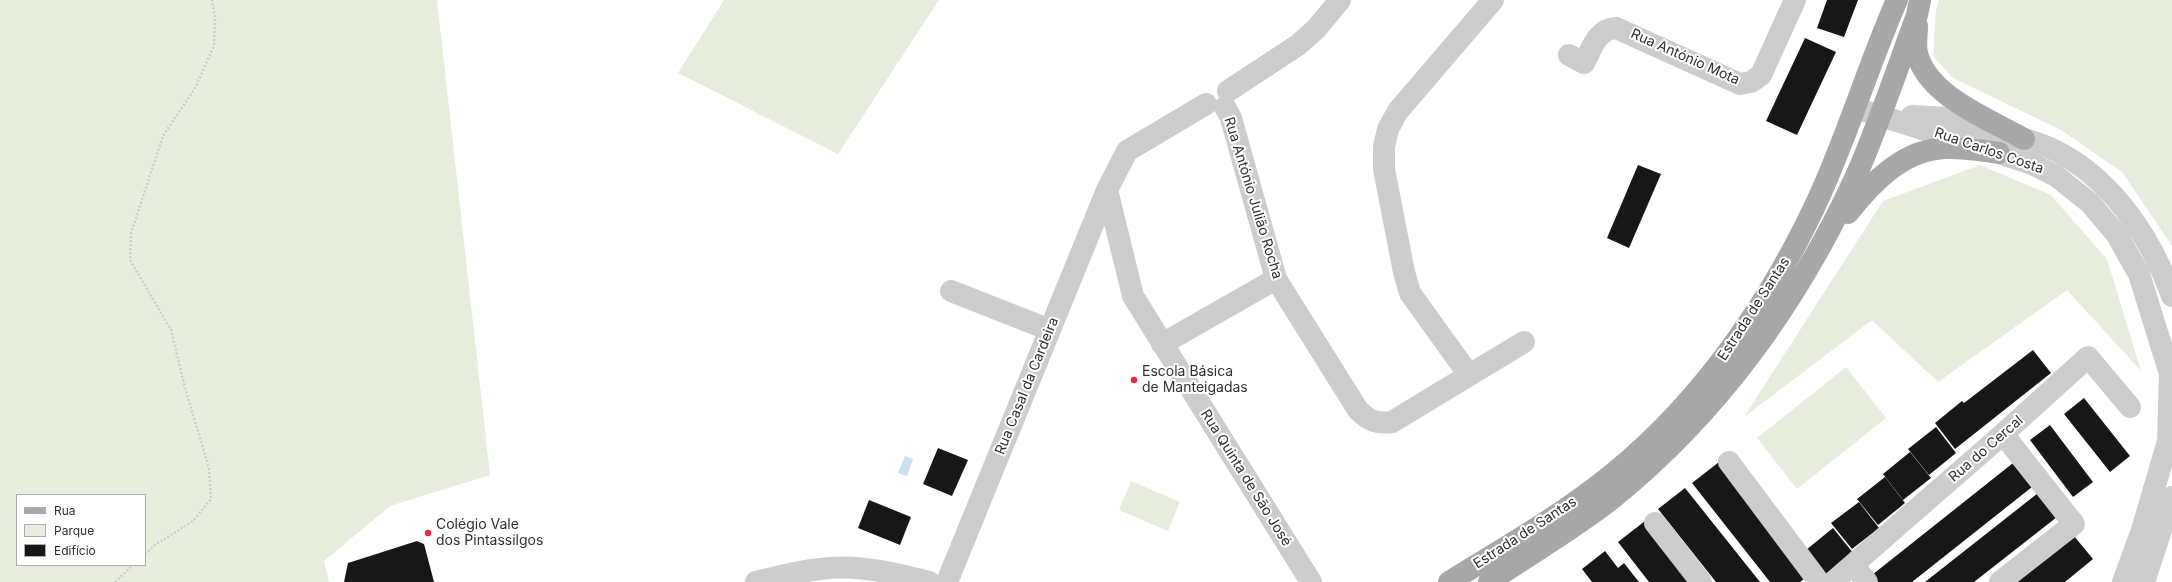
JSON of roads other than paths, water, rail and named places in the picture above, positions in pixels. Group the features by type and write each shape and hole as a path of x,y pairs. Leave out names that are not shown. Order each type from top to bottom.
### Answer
{"main road":[{"name":"Estrada de Santas","path":"1450,582 1538,527 1596,487 1651,439 1700,387 1744,331 1782,270 1814,207 1855,108 1897,0"},
{"name":"Estrada de Santas","path":"1489,582 1569,530 1612,498 1657,460 1695,422 1732,380 1762,340 1813,256 1855,177 1880,115 1918,8"},
{"path":"1918,8 1917,53 1925,72 1940,90 2024,139"},
{"path":"1813,256 1867,189 1883,173 1906,159 1928,150 1949,148 1999,153"}],"street":[{"path":"1107,190 1127,151 1220,101 1298,45 1316,29 1340,0"},
{"path":"1469,375 1410,293 1404,272 1384,169 1384,147 1388,129 1398,112 1493,0"},
{"name":"Rua António Mota","path":"1569,55 1584,63 1600,33 1616,28 1740,84 1747,83 1761,75 1795,0"},
{"name":"Rua António Julião Rocha","path":"1220,101 1231,118 1276,279 1358,410 1366,419 1379,424 1392,422 1524,342"},
{"name":"Rua Carlos Costa","path":"1855,108 2032,164 2056,176 2090,203 2117,235 2139,274 2170,374 2168,441 2142,530 2123,582"},
{"name":"Rua Carlos Costa","path":"1880,115 1948,118 2024,139 2070,159 2091,174 2108,190 2135,222 2159,263 2172,296"},
{"name":"Rua Casal da Cardeira","path":"947,582 1107,190"},
{"name":"Rua Quinta de São José","path":"1107,190 1133,296 1311,582"},
{"path":"1162,344 1276,279"},
{"path":"951,291 1050,330"},
{"name":"Rua do Cercal","path":"1833,582 2004,434 2088,357 2130,408"},
{"path":"2000,582 2074,524 2004,434"},
{"path":"1730,462 1819,582"},
{"path":"2144,582 2172,497"},
{"path":"1655,523 1701,582"},
{"path":"1853,565 1867,582"},
{"path":"756,582 793,573 830,568 892,573 929,582"}],"water":[{"path":"905,456 913,459 907,476 898,473"}],"place":[{"name":"Escola Básica de Manteigadas","path":"1134,380"},
{"name":"Colégio Vale dos Pintassilgos","path":"428,533"}]}
